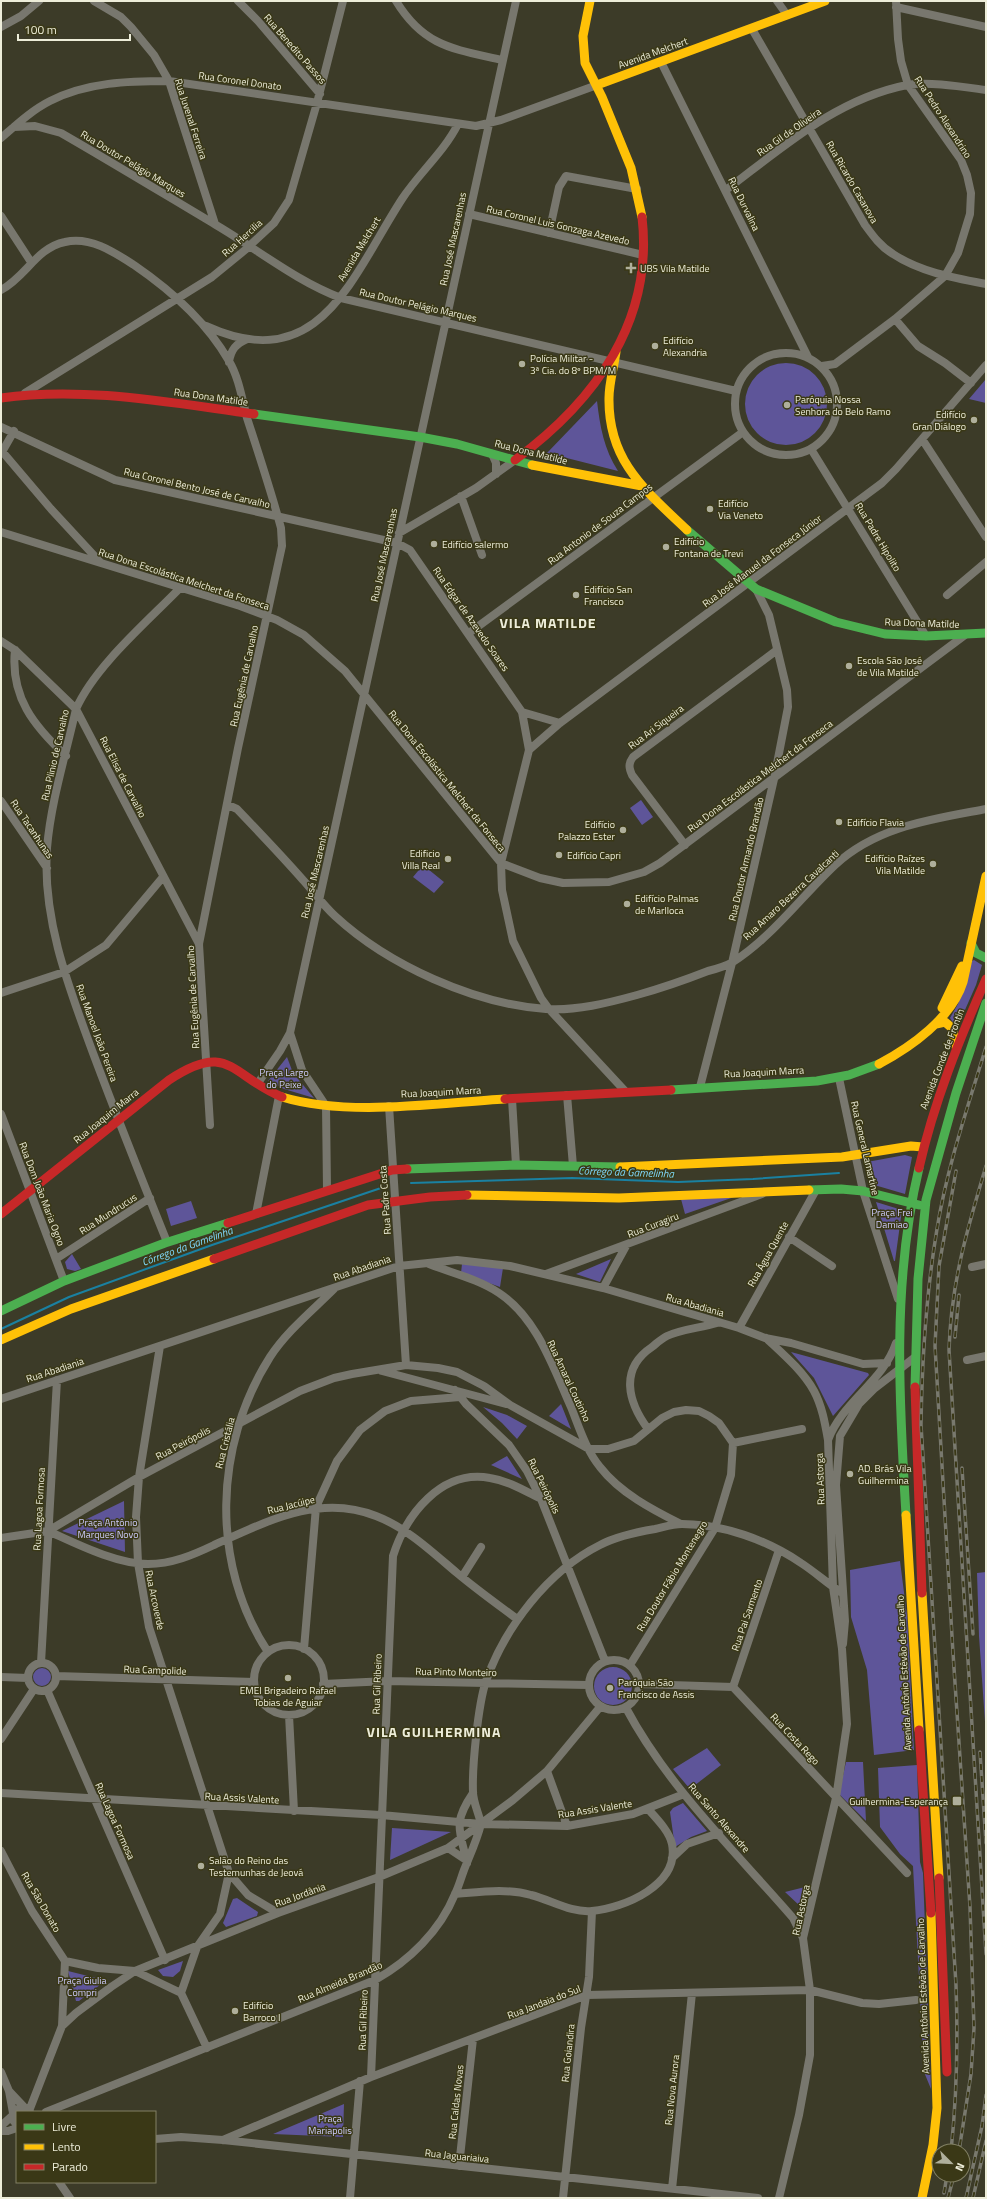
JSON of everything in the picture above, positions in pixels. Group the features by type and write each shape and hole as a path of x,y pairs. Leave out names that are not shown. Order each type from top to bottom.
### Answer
{"main road":[{"path":"515,460 540,442 574,409 591,388 612,361 631,322 635,308 643,255 643,228 637,189 597,85 588,73 584,59 584,24 590,1"},
{"name":"Avenida Melchert","path":"597,85 825,1"},
{"path":"612,361 609,397 612,434 627,468 642,486"},
{"path":"591,388 601,390 609,397"},
{"name":"Rua Dona Matilde","path":"1,398 25,394 135,398 246,413 420,437 492,454 542,468 642,486 703,545 752,586 840,624 895,635 965,635 986,632"},
{"path":"540,442 536,453 542,468"},
{"path":"620,482 627,468"},
{"name":"Rua Joaquim Marra","path":"1,1214 119,1122 185,1068 194,1064 206,1062 227,1064 279,1096 326,1106 389,1106 625,1092 839,1078 867,1071 903,1051 933,1026 960,992 966,971 968,955 986,876"},
{"path":"971,943 976,953 986,958"},
{"name":"Avenida Conde de Frontin","path":"924,1147 956,1047 986,979"},
{"path":"934,1171 959,1078 986,1003"},
{"path":"933,1026 945,1022 952,1028 956,1047"},
{"path":"1,1311 64,1281 167,1242 392,1170 516,1166 629,1167 855,1155 911,1146 924,1147 932,1158 934,1171"},
{"name":"Avenida Antônio Estêvão de Carvalho","path":"922,2198 933,2145 937,2108 938,2068 930,1901 901,1438 899,1371 902,1312 912,1205 924,1147"},
{"name":"Avenida Antônio Estêvão de Carvalho","path":"934,1171 926,1206 917,1284 914,1358 920,1589 946,1992 946,2086 942,2143"},
{"path":"1,1340 71,1309 368,1205 395,1199 435,1195 620,1198 816,1190 863,1191 912,1205 926,1206"},
{"path":"931,2198 934,2183"}],"street":[{"name":"Rua Juvenal Ferreira","path":"94,1 121,17 131,26 154,55 169,81 215,224"},
{"name":"Rua Benedito Passos","path":"238,1 258,21 320,94"},
{"name":"Rua Hercilia","path":"25,394 212,277 274,223 289,200 318,103 343,1"},
{"path":"396,1 414,26 438,43 502,60"},
{"name":"Rua José Mascarenhas","path":"326,1106 302,1070 296,1057 290,1033 516,1"},
{"path":"777,1 787,15"},
{"path":"1,27 21,16 37,2"},
{"path":"896,4 986,26"},
{"name":"Rua Pedro Alexandrino","path":"822,366 836,364 895,319 945,276 958,253 970,214 970,187 967,175 958,154 908,85 901,61 896,4"},
{"name":"Rua Ricardo Casanova","path":"752,28 865,225 879,243 892,254 945,276 986,284"},
{"name":"Rua Durvalina","path":"661,62 808,356"},
{"name":"Rua Coronel Donato","path":"1,138 50,101 80,89 128,81 169,81 458,124 476,126 488,124"},
{"name":"Avenida Melchert","path":"488,124 597,85"},
{"name":"Rua Gil de Oliveira","path":"726,190 809,128 838,110 863,99 908,85 951,86 986,90"},
{"name":"Avenida Melchert","path":"206,326 220,332 248,339 292,336 319,320 342,298 412,184 452,136 458,124"},
{"name":"Rua Doutor Pelágio Marques","path":"14,127 35,126 61,134 215,224 316,286 342,298 736,391"},
{"path":"549,233 559,187 566,176 637,189"},
{"name":"Rua Coronel Luis Gonzaga Azevedo","path":"469,214 643,255"},
{"path":"1,216 31,262"},
{"name":"Rua Eugênia de Carvalho","path":"1,290 19,276 31,262 52,245 66,241 88,242 100,246 125,259 177,298 206,326 229,362 278,516 282,546 238,748 228,805 199,944 210,1126"},
{"path":"895,319 918,346 945,363 970,383"},
{"path":"229,362 233,349 238,343 248,339"},
{"path":"778,352 793,352 808,356 822,366 832,379 837,394 837,410 833,425 824,439 811,448 797,454 782,455 760,448 743,432 737,420 735,406 736,391 747,372 764,357 778,352"},
{"name":"Rua José Manuel da Fonseca Júnior","path":"529,750 560,723 752,586 889,477 986,365"},
{"name":"Rua Coronel Bento José de Carvalho","path":"1,427 14,431 115,480 397,543"},
{"path":"14,431 2,451 100,562"},
{"name":"Rua Antonio de Souza Campos","path":"470,634 653,497 743,432"},
{"path":"922,439 986,537"},
{"name":"Rua Padre Hipolito","path":"811,448 926,636"},
{"path":"492,454 496,463 496,474"},
{"path":"399,533 496,474 515,460"},
{"path":"461,496 482,555"},
{"name":"Rua Dona Escolástica Melchert da Fonseca","path":"1,532 100,562 267,616 304,635 324,651 346,673 501,863 533,876 563,883 609,882 644,872 684,845 774,779 965,635"},
{"name":"Rua Edgar de Azevedo Soares","path":"397,543 410,550 417,558 522,712 529,750 501,863 502,890 513,941 548,1009 625,1092"},
{"path":"947,595 986,562"},
{"name":"Rua Doutor Armando Brandão","path":"700,1087 732,963 774,779 788,700 769,615 752,586"},
{"name":"Rua Plinio de Carvalho","path":"47,869 47,848 53,807 76,709 86,688 96,675 180,588"},
{"name":"Rua Elisa de Carvalho","path":"1,641 15,650 76,709 199,944"},
{"path":"15,650 14,673 25,708 35,725 66,756"},
{"name":"Rua Ari Siqueira","path":"684,845 632,775 629,769 630,762 633,757 778,650"},
{"path":"522,712 560,723"},
{"name":"Rua Tacanhunas","path":"1,801 47,869"},
{"name":"Rua Amaro Bezerra Cavalcanti","path":"228,805 237,809 344,923 390,956 425,975 502,1003 548,1009 616,1001 661,989 732,963 788,914 836,864 870,840 886,832 920,822 986,809"},
{"name":"Rua Manoel João Pereira","path":"47,869 50,907 64,972 119,1122 167,1242"},
{"path":"1,993 64,972 106,945 164,877"},
{"path":"258,1083 280,1051 290,1033"},
{"name":"Rua General Lamartine","path":"839,1078 863,1191 888,1262 902,1312"},
{"path":"567,1095 573,1166"},
{"path":"256,1214 279,1096"},
{"path":"512,1099 516,1166"},
{"path":"326,1106 327,1190"},
{"name":"Rua Padre Costa","path":"389,1106 406,1365"},
{"name":"Rua Dom João Maria Ogno","path":"1,1114 64,1281"},
{"name":"Rua Água Quente","path":"739,1328 816,1190"},
{"name":"Rua Curagiru","path":"546,1274 626,1246 767,1193"},
{"name":"Rua Mundrucus","path":"56,1259 150,1198"},
{"path":"789,1237 832,1266"},
{"path":"603,1288 626,1246"},
{"name":"Rua Abadiania","path":"1,1399 399,1266 457,1260 497,1264 603,1288 739,1328 765,1338"},
{"name":"Rua Amaral Coutinho","path":"426,1264 471,1279 499,1293 516,1308 530,1323 551,1361 589,1449 600,1467 612,1480 655,1511 681,1524"},
{"path":"972,1267 986,1264"},
{"name":"Rua Cristália","path":"268,1652 253,1624 240,1592 228,1539 226,1481 230,1455 238,1424 248,1399 270,1357 295,1327 336,1287"},
{"path":"648,1429 638,1414 630,1392 632,1371 638,1358 666,1337 718,1323"},
{"name":"Rua Astorga","path":"779,2198 808,2071 812,2037 810,1990 804,1938 836,1798 847,1724 842,1649 833,1587 828,1440 836,1422 887,1363 901,1331"},
{"path":"765,1338 791,1343 863,1364 887,1363"},
{"path":"765,1338 784,1355 814,1391 823,1415 828,1440"},
{"path":"784,1355 787,1347 791,1343"},
{"name":"Rua Arcoverde","path":"160,1346 139,1477 136,1517 138,1563 149,1627 229,1873 248,1896 278,1913"},
{"path":"967,1360 986,1356"},
{"name":"Rua Astorga","path":"842,1649 846,1621 842,1593 836,1485 838,1446 847,1421 859,1404 875,1388 914,1358"},
{"path":"406,1365 438,1368 457,1372 484,1386 510,1405 589,1449 608,1449 627,1443 662,1418 674,1412 692,1410 709,1416 719,1423 733,1443 802,1429"},
{"name":"Rua Peirópolis","path":"48,1531 139,1477 238,1424 320,1383 340,1377 406,1365"},
{"name":"Rua Peirópolis","path":"378,1370 455,1390 460,1397 509,1445 528,1471 541,1499 605,1661"},
{"name":"Rua Lagoa Formosa","path":"41,1663 57,1380"},
{"path":"455,1390 510,1405"},
{"path":"304,1649 316,1507 337,1461 360,1430 385,1411 411,1401 460,1397"},
{"path":"823,1415 836,1422 847,1421"},
{"name":"Rua Doutor Fábio Montenegro","path":"630,1666 715,1528 731,1475 733,1443"},
{"name":"Rua Gil Ribeiro","path":"371,2077 393,1556 404,1529 427,1498 440,1489 461,1480 479,1477 499,1480 541,1499"},
{"name":"Rua Jacúipe","path":"48,1531 115,1558 150,1564 176,1560 272,1519 316,1507 352,1509 404,1529 462,1577 517,1619"},
{"path":"482,1824 473,1794 475,1751 486,1682 502,1644 517,1619 542,1590 568,1566 600,1545 618,1538 681,1524 715,1528 752,1537 779,1550 800,1562 842,1593"},
{"path":"1,1538 48,1531"},
{"path":"462,1577 481,1547"},
{"name":"Rua Pai Sarmento","path":"733,1687 779,1550"},
{"path":"286,1645 304,1649 320,1663 324,1684 321,1694 308,1710 289,1715 278,1714 265,1705 256,1692 254,1682 257,1666 268,1652 286,1645"},
{"path":"605,1661 622,1661 630,1666 635,1671 639,1684 636,1698 626,1708 613,1711 600,1707 590,1693 588,1685 593,1670 605,1661"},
{"path":"41,1663 51,1666 56,1676 54,1684 47,1690 40,1691 34,1689 29,1683 28,1678 31,1668 41,1663"},
{"name":"Rua Campolide","path":"56,1676 254,1682"},
{"path":"1,1677 28,1678"},
{"name":"Rua Pinto Monteiro","path":"324,1684 388,1681 588,1685"},
{"path":"639,1684 733,1687"},
{"name":"Rua Costa Rego","path":"733,1687 907,1872"},
{"path":"1,1739 34,1689"},
{"name":"Rua Lagoa Formosa","path":"47,1690 165,1960"},
{"name":"Rua Jordânia","path":"28,2110 62,2026 87,2004 135,1971 278,1913 380,1878 448,1848 482,1824 547,1771 600,1707"},
{"name":"Rua Santo Alexandre","path":"626,1708 651,1751 684,1794 793,1918 804,1938"},
{"path":"289,1715 294,1811"},
{"path":"547,1771 567,1826"},
{"name":"Rua Assis Valente","path":"1,1793 381,1815 482,1824 567,1826 633,1814 684,1794"},
{"path":"466,1862 458,1822 461,1812 473,1794"},
{"path":"648,1809 670,1837 672,1844 672,1858"},
{"name":"Rua Almeida Brandão","path":"49,2111 375,1980 409,1958 435,1927 455,1894 466,1862 482,1824"},
{"path":"455,1894 492,1891 518,1893 531,1895 580,1911 592,1911 620,1906 635,1900 665,1874 672,1858 687,1844 719,1833"},
{"path":"448,1848 466,1862"},
{"name":"Rua São Donato","path":"1,1852 32,1911 65,1961"},
{"path":"181,1993 197,1947 220,1914 229,1873"},
{"name":"Rua Goiandira","path":"563,2198 581,2028 587,1996 592,1911"},
{"path":"62,2026 65,1961 98,1968 135,1971 181,1993 207,2048"},
{"name":"Rua Jandaia do Sul","path":"223,2140 371,2077 587,1996 810,1990 862,2004 916,2000"},
{"name":"Rua Nova Aurora","path":"672,2189 692,1993"},
{"name":"Rua Caldas Novas","path":"459,2166 473,2039"},
{"path":"1,2072 9,2091 13,2121 16,2125"},
{"path":"350,2198 360,2082"},
{"path":"9,2091 28,2110"},
{"path":"1,2126 16,2109 28,2110"},
{"path":"1,2131 8,2131 16,2127"},
{"name":"Rua Jaguariaiva","path":"156,2139 181,2137 223,2140 758,2198"},
{"path":"60,2183 70,2198"}],"green space":[{"path":"786,363 802,366 815,375 824,388 827,404 824,420 815,433 802,442 786,445 770,442 757,433 748,420 745,404 748,388 757,375 770,366"},
{"path":"986,379 986,403 969,399"},
{"path":"597,401 603,438 613,463 618,471 547,453"},
{"path":"641,800 653,817 642,825 630,808"},
{"path":"423,865 444,882 434,893 413,877"},
{"path":"974,960 982,965 976,985 957,1028 950,1018 958,1004 972,961"},
{"name":"Praça Largo do Peixe","path":"287,1057 293,1073 314,1098 284,1089 268,1081"},
{"path":"905,1155 912,1157 905,1194 871,1184 867,1162"},
{"path":"734,1197 685,1214 681,1199"},
{"path":"191,1201 197,1218 171,1226 166,1209"},
{"name":"Praça Frei Damiao","path":"876,1202 902,1210 895,1261 894,1261"},
{"path":"72,1254 81,1269 75,1271 67,1269 65,1262"},
{"path":"611,1259 600,1282 576,1274"},
{"path":"462,1264 503,1268 500,1287 461,1273"},
{"path":"791,1352 868,1373 869,1375 833,1416 814,1378"},
{"path":"561,1404 571,1429 549,1416"},
{"path":"483,1407 507,1415 527,1426 517,1439 502,1423"},
{"path":"507,1456 522,1479 491,1465"},
{"name":"Praça Antônio Marques Novo","path":"124,1501 125,1552 62,1531"},
{"path":"900,1561 907,1616 914,1750 874,1755 867,1670 851,1617 850,1570"},
{"path":"986,1572 986,1736 979,1636 977,1573"},
{"name":"Paróquia São Francisco de Assis","path":"609,1667 617,1667 624,1670 629,1675 632,1686 629,1697 624,1702 617,1705 609,1705 602,1702 597,1697 594,1690 594,1682 597,1675 602,1670"},
{"path":"38,1668 46,1668 51,1673 49,1684 46,1686 38,1686 33,1681 33,1673"},
{"path":"707,1748 721,1765 690,1789 673,1769"},
{"path":"846,1762 863,1762 866,1821 839,1794"},
{"path":"917,1765 920,1862 923,1873 931,2089 924,2072 913,1866 900,1854 880,1827 878,1768"},
{"path":"683,1803 707,1831 691,1837 675,1847 670,1812 673,1808"},
{"path":"392,1828 451,1832 390,1860"},
{"path":"805,1887 800,1906 785,1892"},
{"path":"237,1898 258,1912 257,1916 226,1927 223,1923 233,1899"},
{"path":"183,1961 180,1971 173,1977 163,1976 158,1970"},
{"name":"Praça Giulia Compri","path":"68,1971 105,1981 79,2001 76,2001"},
{"name":"Praça Mariapolis","path":"344,2104 343,2137 273,2134"}],"waterway":[{"name":"Córrego da Gamelinha","path":"411,1183 572,1178 678,1182 839,1173"},
{"name":"Córrego da Gamelinha","path":"1,1329 69,1297 212,1245 381,1188"}],"railway":[{"path":"952,2143 955,2109 957,2027 956,1985 921,1425 927,1302 937,1229 952,1160 986,1047"},
{"path":"986,1166 972,1212 961,1257 950,1325 949,1350 986,1954"},
{"path":"956,1171 939,1266 935,1346 970,1907 974,2028 971,2074 960,2143"},
{"path":"955,1337 959,1295"},
{"path":"962,1468 973,1634"},
{"path":"980,1752 986,1843"},
{"path":"966,2198 982,2126 986,2095"},
{"path":"973,2198 986,2141"},
{"path":"944,2193 946,2183"},
{"path":"948,2198 952,2183"}],"traffic: fast":[{"path":"254,414 420,437 457,444 532,465"},
{"path":"687,530 756,589 836,622 885,634 926,636 986,633"},
{"path":"971,943 976,953 986,958"},
{"path":"915,1387 918,1279 926,1200 956,1093 986,1003"},
{"path":"671,1090 817,1081 849,1075 879,1064"},
{"path":"407,1169 516,1165 620,1167"},
{"path":"906,1515 901,1428 901,1297 910,1211 919,1168"},
{"path":"809,1190 841,1189 863,1191 919,1205"},
{"path":"1,1311 64,1281 165,1243 228,1223"}],"traffic: slow":[{"path":"590,1 583,36 585,63 602,97 631,168 642,217"},
{"path":"597,85 825,1"},
{"path":"616,352 609,392 610,420 615,440 622,457 632,473 657,501 687,530"},
{"path":"532,465 642,486"},
{"path":"879,1064 904,1049 929,1030 950,1008 958,995 963,982 986,876"},
{"path":"942,1008 962,966"},
{"path":"936,1024 945,1022 952,1028 956,1047"},
{"path":"282,1097 308,1103 364,1107 393,1107 505,1099"},
{"path":"620,1167 842,1157 911,1146 923,1147"},
{"path":"467,1195 619,1198 809,1190"},
{"path":"1,1340 71,1309 214,1259"},
{"path":"906,1515 919,1730"},
{"path":"922,1593 939,1878"},
{"path":"922,2198 933,2145 937,2108 931,1913"}],"traffic: jam":[{"path":"515,460 544,437 570,412 594,385 613,355 628,324 638,291 643,255 642,217"},
{"path":"1,398 64,394 128,397 254,414"},
{"path":"919,1168 932,1119 948,1072 986,979"},
{"path":"1,1214 169,1080 189,1068 205,1063 218,1062 240,1072 265,1089 282,1097"},
{"path":"505,1099 671,1090"},
{"path":"228,1223 392,1170 407,1169"},
{"path":"214,1259 368,1205 430,1197 467,1195"},
{"path":"915,1387 922,1593"},
{"path":"919,1730 931,1913"},
{"path":"939,1878 947,2072"}],"place":[{"name":"UBS Vila Matilde","path":"631,268"},
{"name":"Edifício Alexandria","path":"655,346"},
{"name":"Polícia Militar - 3ª Cia. do 8º BPM/M","path":"522,364"},
{"name":"Paróquia Nossa Senhora do Belo Ramo","path":"787,405"},
{"name":"Edifício Gran Diálogo","path":"974,420"},
{"name":"Edifício Via Veneto","path":"710,509"},
{"name":"Edifício salermo","path":"434,544"},
{"name":"Edifício Fontana de Trevi","path":"666,547"},
{"name":"Edifício San Francisco","path":"576,595"},
{"name":"Escola São José de Vila Matilde","path":"849,666"},
{"name":"Edifício Flavia","path":"839,822"},
{"name":"Edifício Palazzo Ester","path":"623,830"},
{"name":"Edifício Capri","path":"559,855"},
{"name":"Edificio Villa Real","path":"448,859"},
{"name":"Edifício Raízes Vila Matilde","path":"933,864"},
{"name":"Edifício Palmas de Marlloca","path":"627,904"},
{"name":"AD. Brás Vila Guilhermina","path":"850,1474"},
{"name":"EMEI Brigadeiro Rafael Tobias de Aguiar","path":"288,1678"},
{"name":"Paróquia São Francisco de Assis","path":"610,1688"},
{"name":"Guilhermina-Esperança","path":"957,1801"},
{"name":"Salão do Reino das Testemunhas de Jeová","path":"201,1866"},
{"name":"Edifício Barroco I","path":"235,2011"}],"district":[{"name":"VILA MATILDE","path":"548,622"},
{"name":"VILA GUILHERMINA","path":"434,1731"}]}
